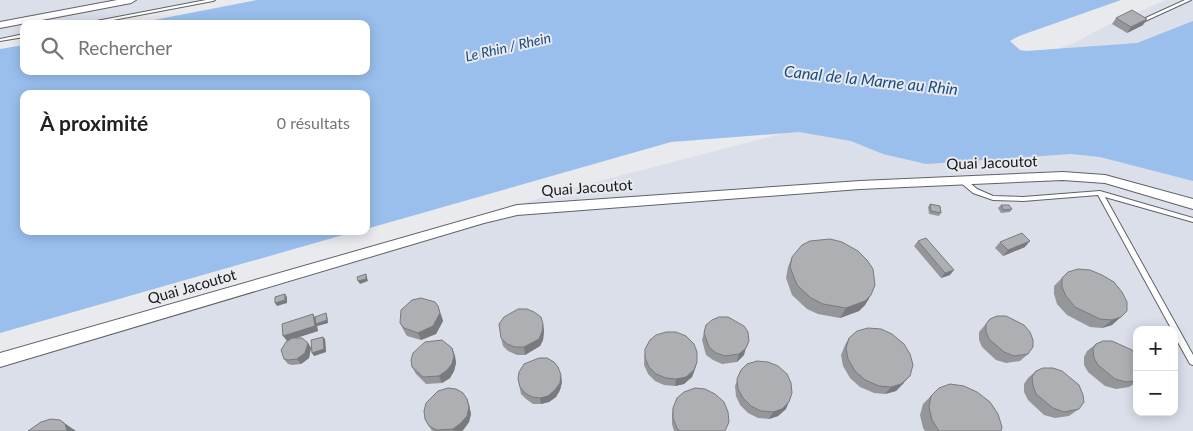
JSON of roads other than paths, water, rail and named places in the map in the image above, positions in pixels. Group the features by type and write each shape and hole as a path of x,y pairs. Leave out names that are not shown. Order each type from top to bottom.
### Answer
{"street":[{"path":"26,20 131,0"},
{"path":"0,25 20,21"},
{"name":"Quai Jacoutot","path":"0,360 505,212 962,180 1063,176 1090,177 1135,187 1193,204"}],"lane":[{"path":"105,20 213,0"},
{"path":"1141,21 1189,0"},
{"path":"1138,14 1151,16"},
{"path":"0,40 20,36"},
{"path":"962,180 976,191 993,198 1022,199 1100,192 1193,220"},
{"path":"1100,192 1193,362"}],"water":[{"path":"257,0 1121,0 1019,36 1010,41 1020,50 1026,51 1137,43 1193,21 1193,181 1100,157 1071,154 926,164 883,154 851,141 799,132 671,142 370,228 370,90 20,90 20,235 343,235 0,333 0,49 20,46 20,75 370,75 370,20 154,20"}],"water label":[{"name":"Le Rhin / Rhein","path":"508,47"},
{"name":"Canal de la Marne au Rhin","path":"871,80"}]}
